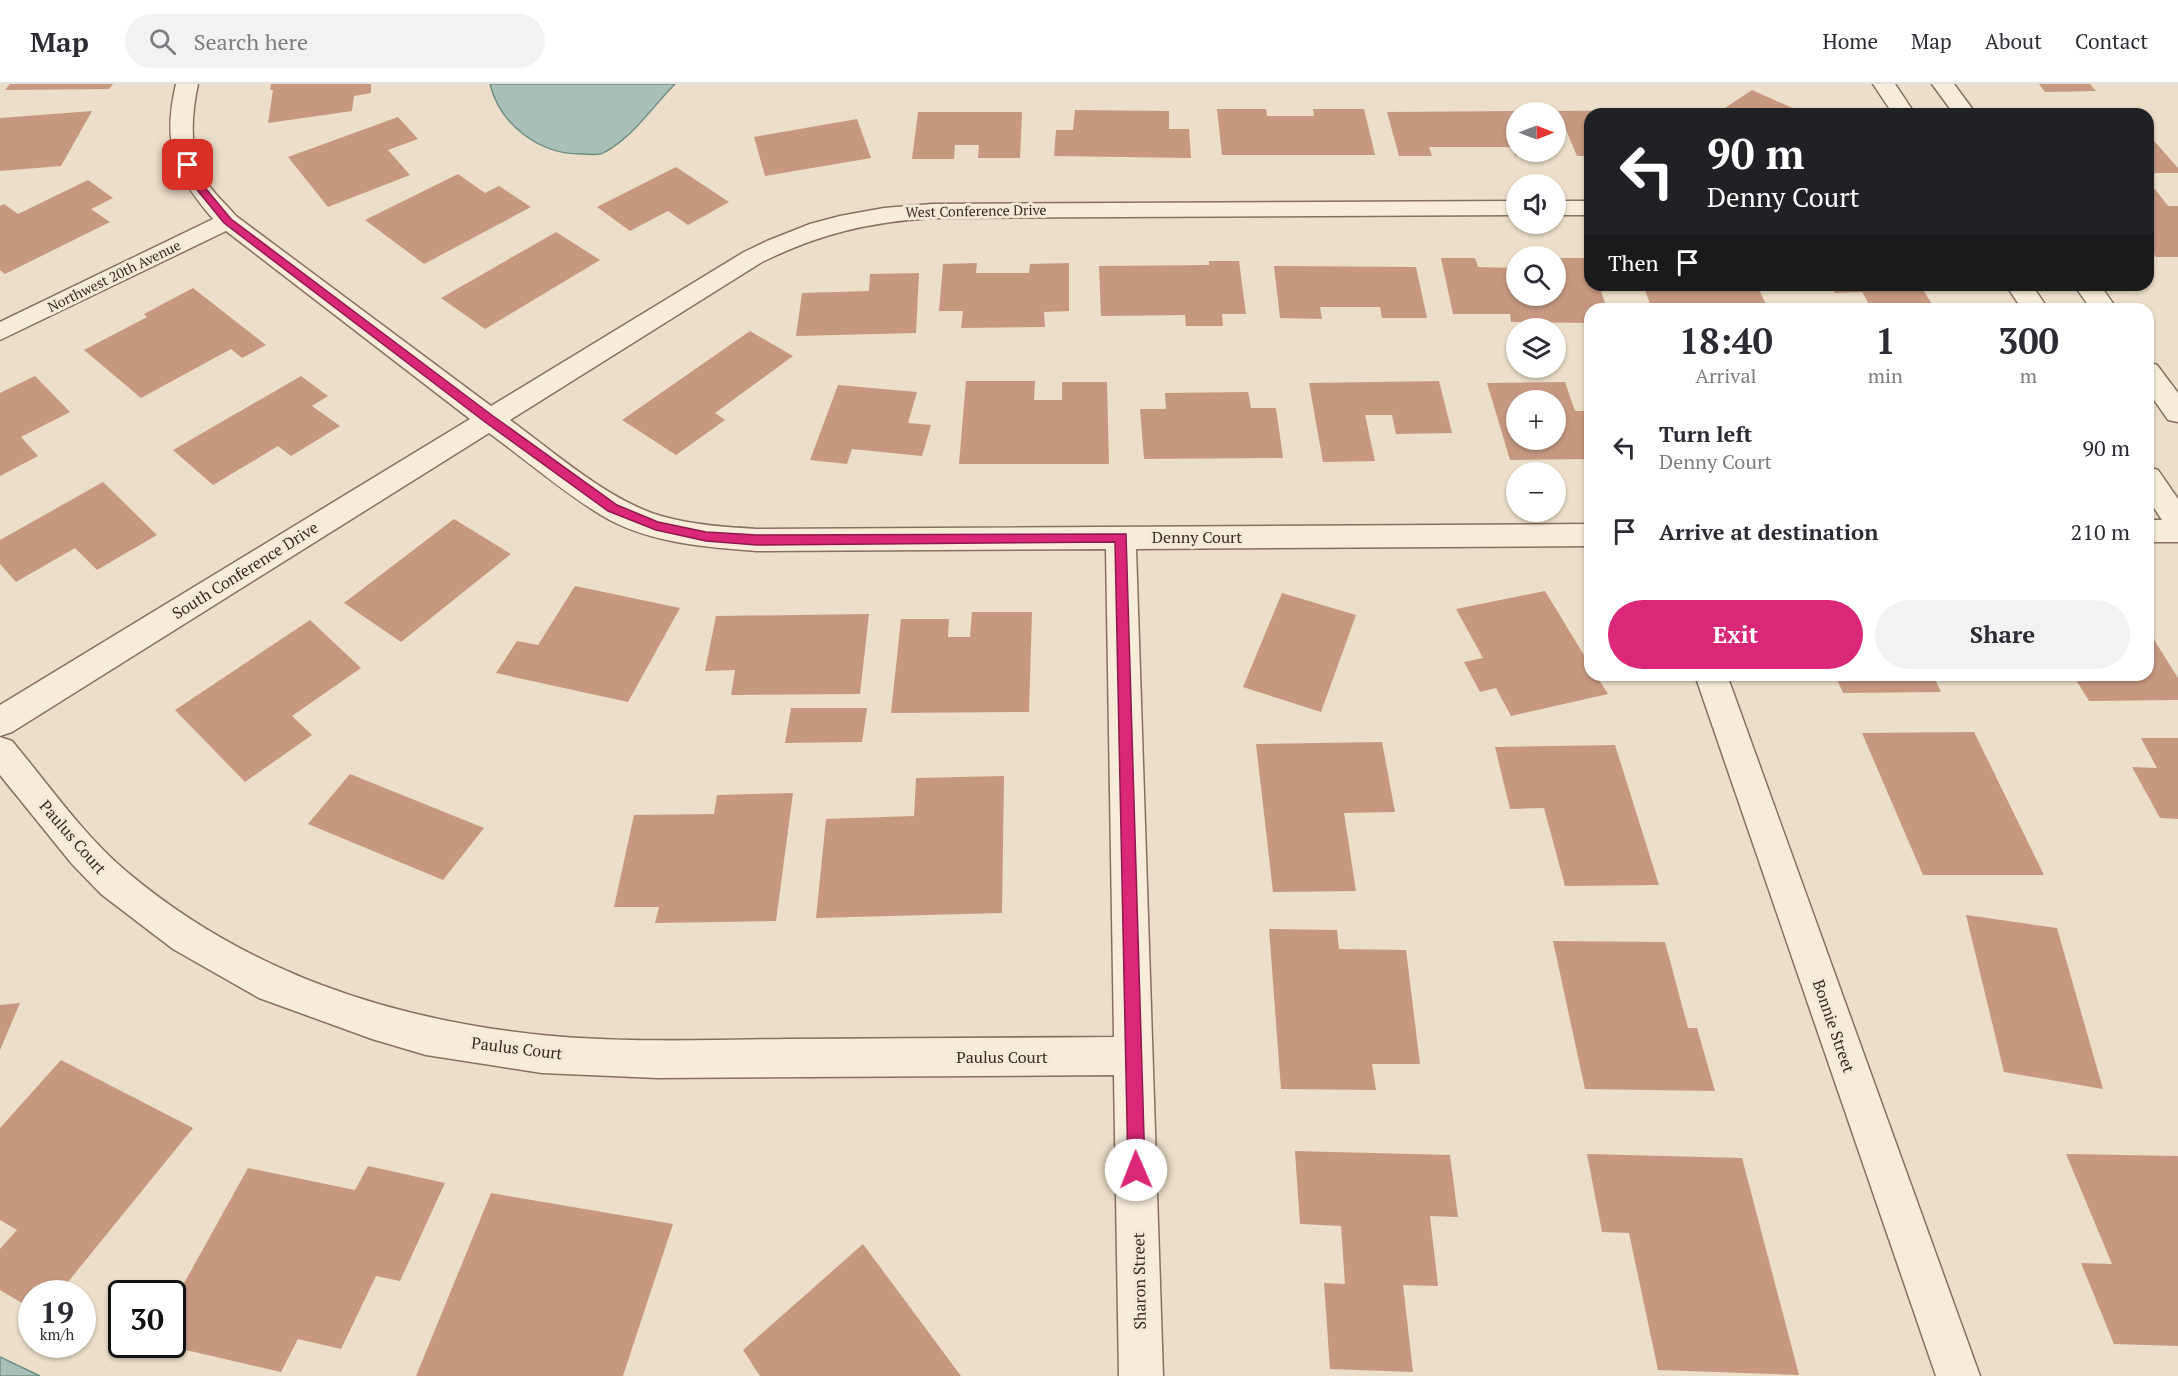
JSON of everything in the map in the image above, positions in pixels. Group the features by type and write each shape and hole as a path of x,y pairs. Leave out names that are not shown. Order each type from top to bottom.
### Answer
{"street":[{"name":"Denny Court","path":"187,84 182,106 181,126 188,165 197,184 228,221 489,419 612,508 656,526 706,536 757,540 1584,535"},
{"path":"1884,84 1900,108"},
{"path":"1943,84 1961,108"},
{"path":"1566,208 1584,207"},
{"name":"West Conference Drive","path":"489,419 753,256 791,238 854,219 898,212 932,211 1506,208"},
{"name":"Northwest 20th Avenue","path":"0,332 228,221"},
{"path":"2154,379 2178,413"},
{"name":"South Conference Drive","path":"0,722 489,419"},
{"path":"2154,486 2178,521"},
{"path":"2154,531 2178,531"},
{"name":"Sharon Street","path":"1121,537 1141,1376"},
{"name":"Bonnie Street","path":"1713,681 1958,1376"},
{"name":"Paulus Court","path":"0,751 84,853 106,875 186,937 272,985 383,1024 426,1036 542,1054 646,1059 1133,1056"}],"shaded area":[{"path":"490,84 675,84 625,138 603,153 595,155 567,153 552,149 524,135 503,112"},
{"path":"0,1357 40,1376 0,1376"}],"building":[{"path":"10,84 113,84 109,89 5,90"},
{"path":"271,84 371,84 371,93 354,96 352,111 268,123 273,90 270,90"},
{"path":"2039,84 2090,84 2096,91 2045,92"},
{"path":"1752,90 1792,108 1725,108"},
{"path":"1217,109 1266,109 1267,116 1314,116 1313,109 1364,109 1375,155 1222,155"},
{"path":"1075,110 1169,111 1169,129 1189,129 1191,158 1054,156 1056,130 1073,130"},
{"path":"92,111 61,166 0,171 0,118"},
{"path":"1506,111 1506,147 1429,147 1432,156 1399,156 1387,112"},
{"path":"1566,111 1584,111 1584,156 1577,156 1566,130"},
{"path":"918,112 1022,112 1020,158 978,158 979,145 955,145 954,159 912,159"},
{"path":"398,117 418,139 388,150 410,175 328,207 288,157"},
{"path":"857,119 871,158 765,176 754,137"},
{"path":"2154,141 2178,168 2178,173 2154,173"},
{"path":"676,167 729,202 688,225 668,211 630,231 597,207"},
{"path":"458,174 485,193 499,186 531,207 424,264 365,220"},
{"path":"88,180 113,198 91,209 110,222 5,274 0,270 0,206 4,204 18,214"},
{"path":"2154,189 2168,206 2178,206 2178,257 2156,257 2154,254"},
{"path":"556,232 600,260 485,329 441,298"},
{"path":"1441,258 1475,258 1478,267 1506,268 1506,306 1566,306 1566,258 1584,258 1584,291 1601,291 1605,303 1584,303 1584,323 1566,323 1566,318 1510,318 1510,314 1453,314"},
{"path":"1209,261 1239,261 1246,314 1222,314 1223,326 1186,326 1185,315 1101,316 1099,266 1209,265"},
{"path":"977,263 976,273 1029,273 1030,264 1069,263 1069,311 1044,312 1045,327 961,328 963,311 939,311 943,264"},
{"path":"1274,266 1416,267 1427,318 1382,318 1380,307 1320,307 1322,319 1280,318"},
{"path":"919,273 916,333 796,336 802,293 869,291 870,274"},
{"path":"193,288 266,345 242,358 231,349 141,398 84,350 147,317 144,314"},
{"path":"1645,291 1760,291 1765,303 1650,303"},
{"path":"1834,291 1924,291 1931,303 1868,303 1862,292 1835,293"},
{"path":"750,331 793,356 715,413 725,420 676,455 622,420"},
{"path":"35,376 70,412 21,437 38,456 0,476 0,393"},
{"path":"301,376 328,396 312,406 340,426 291,456 278,446 213,485 173,450"},
{"path":"966,381 1035,381 1034,400 1062,400 1062,382 1107,382 1109,464 959,464"},
{"path":"1439,381 1452,433 1396,434 1392,415 1365,415 1375,461 1323,462 1309,383"},
{"path":"1565,382 1575,411 1584,411 1584,459 1510,460 1507,450 1566,450 1566,390 1506,390 1506,447 1487,383"},
{"path":"838,385 917,392 908,423 931,425 922,456 852,449 847,464 810,460"},
{"path":"1248,392 1251,408 1276,408 1283,458 1144,459 1140,409 1166,409 1165,393"},
{"path":"103,482 157,535 97,570 75,548 16,582 0,564 0,540"},
{"path":"454,519 511,554 401,642 344,603"},
{"path":"575,586 680,608 628,702 496,673 517,641 538,645"},
{"path":"1545,591 1584,655 1584,681 1600,681 1608,694 1511,716 1496,688 1480,692 1464,662 1483,658 1456,609"},
{"path":"1282,593 1356,615 1321,712 1243,687"},
{"path":"972,612 1032,612 1029,712 891,713 901,619 949,619 948,637 970,637"},
{"path":"869,614 860,694 731,695 735,670 705,671 716,616"},
{"path":"310,620 361,668 292,716 312,735 245,782 175,710"},
{"path":"2154,640 2178,678 2178,700 2089,701 2077,681 2154,681"},
{"path":"1838,681 1936,681 1941,692 1843,693"},
{"path":"791,708 867,708 862,742 785,743"},
{"path":"1974,732 2044,875 1923,875 1862,733"},
{"path":"2141,738 2178,738 2178,819 2160,818 2132,767 2157,768"},
{"path":"1382,742 1395,812 1344,813 1356,891 1273,892 1256,744"},
{"path":"1615,745 1659,885 1565,886 1544,808 1510,809 1495,747"},
{"path":"350,774 484,828 443,880 308,824"},
{"path":"1004,776 1002,913 816,918 826,819 914,816 916,778"},
{"path":"793,793 776,921 655,923 659,907 614,907 634,815 714,814 717,795"},
{"path":"1966,915 2057,928 2103,1089 2004,1072"},
{"path":"1269,929 1337,930 1339,949 1406,950 1420,1064 1372,1064 1376,1090 1281,1089"},
{"path":"1553,941 1665,942 1688,1028 1697,1028 1715,1091 1585,1089"},
{"path":"20,1003 0,1050 0,1005"},
{"path":"61,1060 193,1128 70,1280 18,1280 18,1301 0,1290 0,1249 17,1230 0,1220 0,1128"},
{"path":"1295,1151 1450,1155 1458,1217 1430,1216 1438,1286 1403,1285 1413,1372 1330,1369 1324,1283 1345,1284 1341,1226 1300,1224"},
{"path":"1587,1154 1742,1158 1799,1375 1658,1370 1629,1233 1602,1232"},
{"path":"2066,1154 2178,1156 2178,1346 2114,1344 2081,1263 2112,1264"},
{"path":"368,1166 445,1183 400,1281 376,1276 341,1349 298,1339 281,1372 186,1350 186,1280 248,1168 355,1190"},
{"path":"491,1193 673,1224 623,1376 416,1376"},
{"path":"863,1244 961,1376 760,1376 743,1350"}],"route":[{"path":"188,165 197,184 228,221 489,419 612,508 656,526 706,536 757,540 1121,537 1136,1170"}]}
